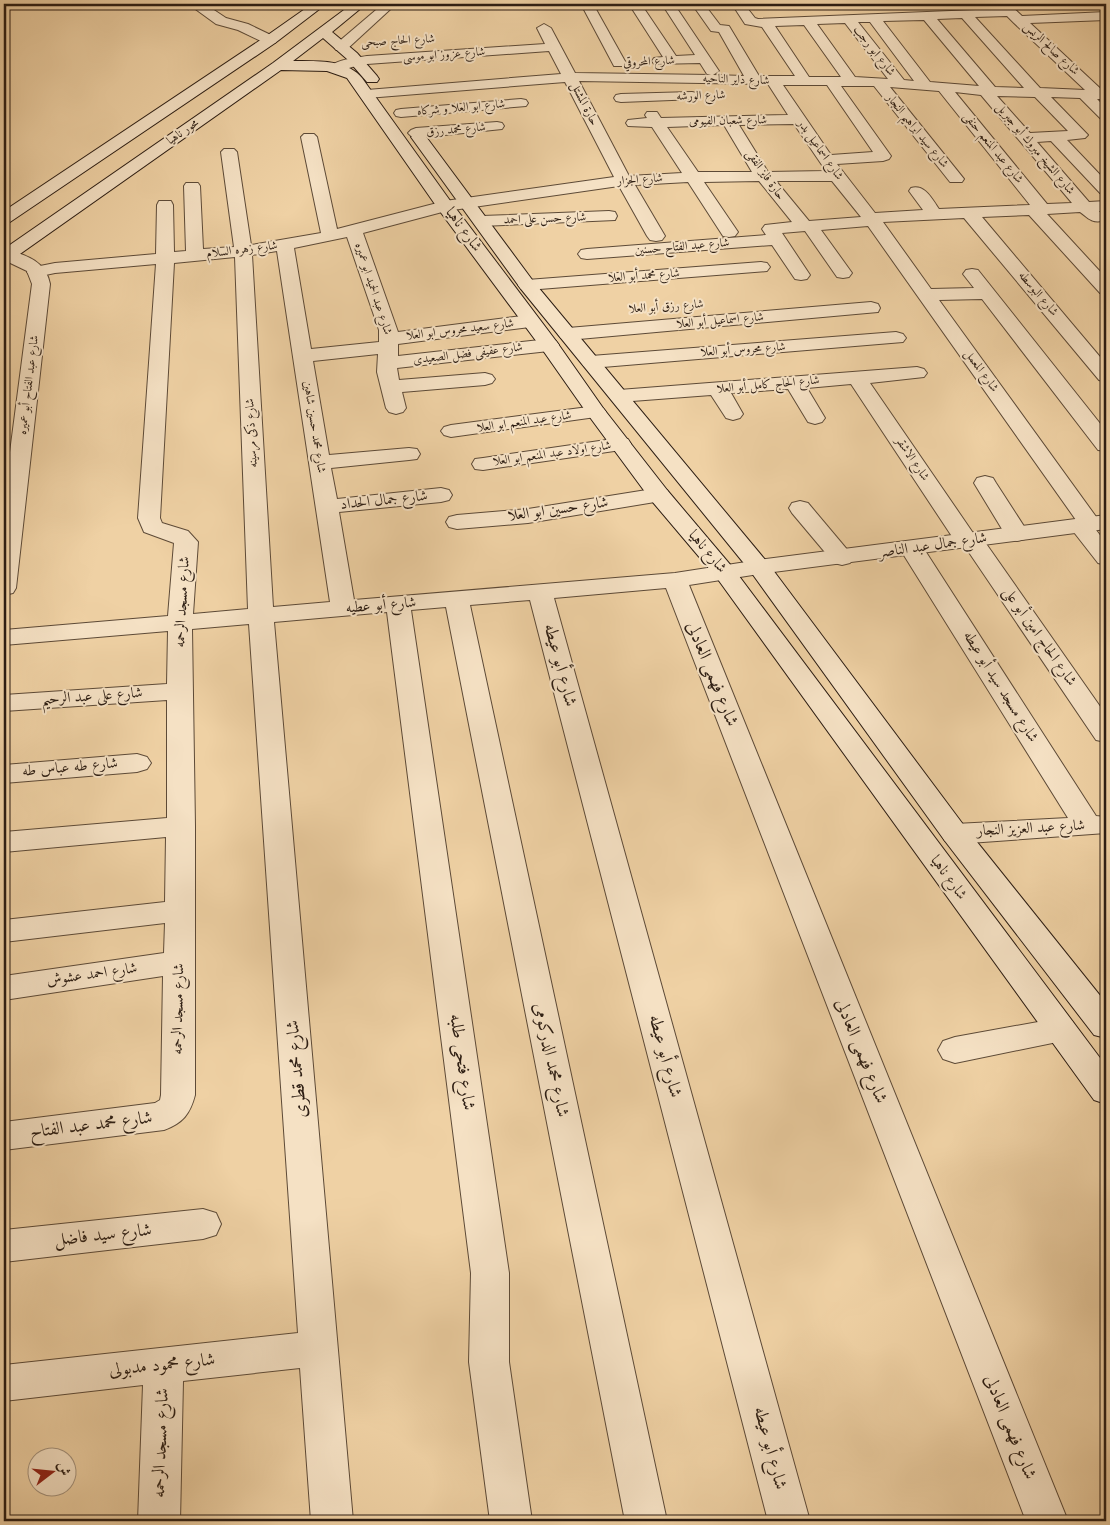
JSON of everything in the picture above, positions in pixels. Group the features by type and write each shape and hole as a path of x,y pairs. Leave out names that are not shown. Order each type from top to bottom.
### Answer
{"street":[{"path":"198,4 221,21 243,27 270,40"},
{"name":"محور ناهيا","path":"4,218 270,40 320,4"},
{"name":"محور ناهيا","path":"5,261 278,66 360,4"},
{"path":"348,52 390,4"},
{"path":"588,4 619,63"},
{"path":"636,4 672,60"},
{"path":"668,4 717,79"},
{"path":"698,4 716,28 724,29 754,80"},
{"path":"738,4 751,22 762,23 948,15 969,9 982,14 1011,12 1106,16"},
{"path":"880,4 893,18"},
{"path":"938,4 948,15"},
{"name":"شارع ابو رجب","path":"830,9 844,20 899,84"},
{"path":"969,9 1038,93 1080,135 1024,138"},
{"path":"786,10 802,21 852,82"},
{"name":"شارع صالح الريس","path":"1011,12 1097,95 1104,113"},
{"name":"شارع الشيخ مبروك أبو جبريل","path":"928,16 1024,138 1085,208 1106,225"},
{"path":"874,18 925,85"},
{"path":"762,23 805,81"},
{"name":"حارة المشتل","path":"544,28 624,181 656,236"},
{"name":"شارع ناهيا","path":"323,32 348,52 352,75 401,113 482,221 527,285 759,567 955,834 1106,1026"},
{"name":"شارع عزوز ابو موسى","path":"348,52 554,47"},
{"name":"شارع ناهيا","path":"278,66 309,66 348,52"},
{"name":"شارع المحروقي","path":"595,64 703,58"},
{"name":"شارع داير الناحيه","path":"375,93 571,78 754,80 777,87 805,81 878,82 988,91 1097,95"},
{"path":"831,81 884,156 833,170"},
{"name":"شارع سيد ابراهيم النجار","path":"878,82 956,179"},
{"name":"شارع الورشه","path":"743,94 777,87"},
{"name":"شارع اسماعيل بدر","path":"777,87 833,170 872,219"},
{"name":"شارع عبد المنعم حنفى","path":"943,87 1039,210 1106,289"},
{"name":"شارع ناهيا","path":"375,93 445,206 530,321 561,327"},
{"name":"شارع الورشه","path":"621,98 706,95"},
{"name":"شارع ابو العلا و شركاه","path":"401,113 521,103"},
{"path":"655,119 729,232"},
{"name":"شارع شعبان الفيومى","path":"633,123 655,119 729,121 799,119"},
{"name":"حارة فايز الفقى","path":"729,121 763,176 807,226 843,273"},
{"name":"شارع محمد رزق","path":"416,133 497,126"},
{"path":"309,137 330,236"},
{"path":"1055,137 1106,190"},
{"name":"شارع ذكى مرسينه","path":"229,152 242,251 261,616"},
{"path":"833,170 880,172"},
{"name":"شارع الجزار","path":"445,206 624,181 692,177 763,176 833,170"},
{"path":"192,186 196,255"},
{"path":"917,191 934,215"},
{"path":"165,205 166,258"},
{"name":"شارع زهره السلام","path":"36,272 55,268 242,251 284,245 330,236 445,206"},
{"path":"801,275 771,231 772,229 934,215 970,209 1039,210 1106,206"},
{"name":"شارع البوسطه","path":"970,209 1106,376"},
{"name":"شارع حسن على احمد","path":"482,221 609,216"},
{"name":"شارع المعمل","path":"872,219 1093,524 1106,558"},
{"name":"شارع عبد الحميد ابو عميره","path":"353,230 386,321 390,387 396,408"},
{"name":"شارع عبد الفتاح حسنين","path":"587,254 777,239"},
{"name":"شارع محمد حسين شاهين","path":"284,245 343,609"},
{"name":"شارع مسجد الرحمه","path":"166,258 149,518 152,527 180,536 186,542 180,623 180,962 178,1095 175,1108"},
{"path":"5,261 36,272"},
{"name":"شارع محمد أبو العلا","path":"527,285 761,267"},
{"name":"شارع عبد الفتاح أبو عميره","path":"4,588 41,284 40,276 36,272"},
{"path":"972,274 1106,444"},
{"path":"926,295 987,293"},
{"name":"شارع رزق أبو العلا","path":"700,305 778,299"},
{"name":"شارع اسماعيل أبو العلا","path":"561,327 871,308"},
{"name":"شارع سعيد محروس ابو العلا","path":"389,350 530,321"},
{"name":"شارع ناهيا","path":"561,327 596,412 659,495 725,572 1106,1092"},
{"name":"شارع عفيفى فضل الصعيدى","path":"389,350 561,327"},
{"name":"شارع محروس أبو العلا","path":"591,362 896,338"},
{"path":"302,356 389,350"},
{"name":"شارع الحاج كامل أبو العلا","path":"619,396 917,373"},
{"name":"شارع الاشقر","path":"857,378 969,541"},
{"path":"390,387 485,379"},
{"path":"794,383 815,418"},
{"path":"718,389 733,414"},
{"name":"شارع عبد المنعم ابو العلا","path":"451,432 596,412"},
{"name":"شارع اولاد عبد المنعم ابو العلا","path":"484,464 620,444"},
{"path":"319,463 409,454"},
{"path":"986,483 1017,534"},
{"name":"شارع جمال الحداد","path":"326,507 441,495"},
{"name":"شارع حسين ابو العلا","path":"457,522 528,516 659,495"},
{"path":"800,508 842,558"},
{"name":"شارع جمال عبد الناصر","path":"759,567 842,558 1093,524"},
{"name":"شارع الحاج امين أبو على","path":"969,541 1106,734"},
{"name":"شارع مسجد سيد أبو عيطه","path":"912,548 1097,826"},
{"name":"شارع أبو عطيه","path":"4,638 675,580 759,567"},
{"name":"شارع فهمى العادلى","path":"675,580 1047,1521"},
{"name":"شارع أبو عيطه","path":"540,592 789,1521"},
{"name":"شارع محمد الدركومى","path":"457,599 646,1521"},
{"name":"شارع فتحى طلبه","path":"398,604 490,1273 489,1362 511,1521"},
{"name":"شارع محمد قطرى","path":"261,616 320,1348 332,1521"},
{"name":"شارع على عبد الرحيم","path":"4,703 180,692"},
{"name":"شارع طه عباس طه","path":"4,774 137,763"},
{"path":"4,842 181,826"},
{"name":"شارع عبد العزيز النجار","path":"955,834 1097,826"},
{"path":"4,930 180,911"},
{"name":"شارع احمد عشوش","path":"4,988 180,962"},
{"path":"955,1050 1060,1030"},
{"name":"شارع محمد عبد الفتاح","path":"4,1136 148,1119 164,1116 175,1108"},
{"name":"شارع سيد فاضل","path":"4,1246 203,1224"},
{"name":"شارع محمود مدبولى","path":"4,1383 320,1348"},
{"name":"شارع مسجد الرحمه","path":"159,1521 164,1365"}]}
